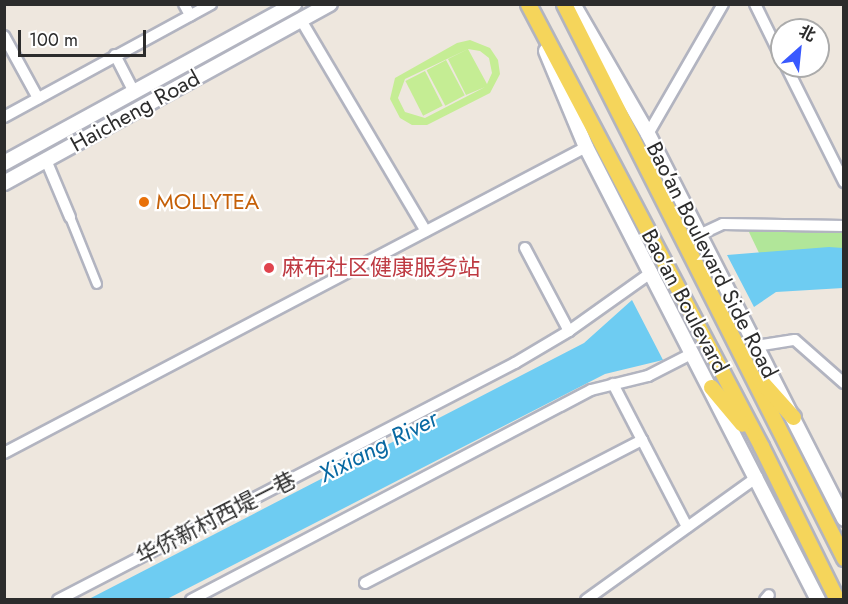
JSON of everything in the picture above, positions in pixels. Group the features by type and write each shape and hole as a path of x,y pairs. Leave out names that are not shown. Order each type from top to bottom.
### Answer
{"main road":[{"name":"Haicheng Road","path":"4,163 294,4"},
{"name":"Haicheng Road","path":"4,183 330,4"},
{"path":"528,4 586,147 662,291 818,600"},
{"name":"Bao'an Boulevard","path":"528,4 761,446 837,600"},
{"name":"Bao'an Boulevard","path":"564,4 843,558"},
{"name":"Bao'an Boulevard Side Road","path":"573,4 648,134 843,519"},
{"path":"745,364 793,417"},
{"path":"711,387 761,446"}],"street":[{"path":"184,4 190,15"},
{"path":"4,117 211,4"},
{"path":"648,134 723,4"},
{"path":"755,4 770,35"},
{"path":"301,20 426,231"},
{"path":"4,36 38,98"},
{"path":"115,56 134,92"},
{"path":"792,78 843,182"},
{"path":"4,453 586,147"},
{"path":"46,160 97,284"},
{"path":"699,235 723,224 843,226"},
{"path":"525,248 569,331"},
{"name":"华侨新村西堤一巷","path":"58,600 515,363 569,331 652,272"},
{"path":"756,346 795,340 843,382"},
{"path":"191,600 591,390 648,376 692,350"},
{"path":"613,384 687,527"},
{"path":"365,583 642,440"},
{"path":"586,600 757,477"}],"green space":[{"path":"470,40 490,48 498,60 500,74 490,93 427,125 412,125 400,118 390,99 395,78 457,43","holes":["468,49 480,51 489,58 492,73 487,84","468,49 448,59 466,95 485,87 425,118 405,112 398,98 405,79"]},
{"path":"446,60 465,95 445,106 427,70"},
{"path":"425,71 443,106 423,116 405,81"},
{"path":"747,228 843,229 843,248 760,255"}],"water":[{"path":"829,247 843,248 843,288 776,292 754,307 727,255"},
{"path":"632,300 663,360 605,374 167,599 89,599 584,343"}],"place":[{"name":"MOLLYTEA","path":"144,202"},
{"name":"麻布社区健康服务站","path":"269,268"}],"water label":[{"name":"Xixiang River","path":"378,446"}]}
